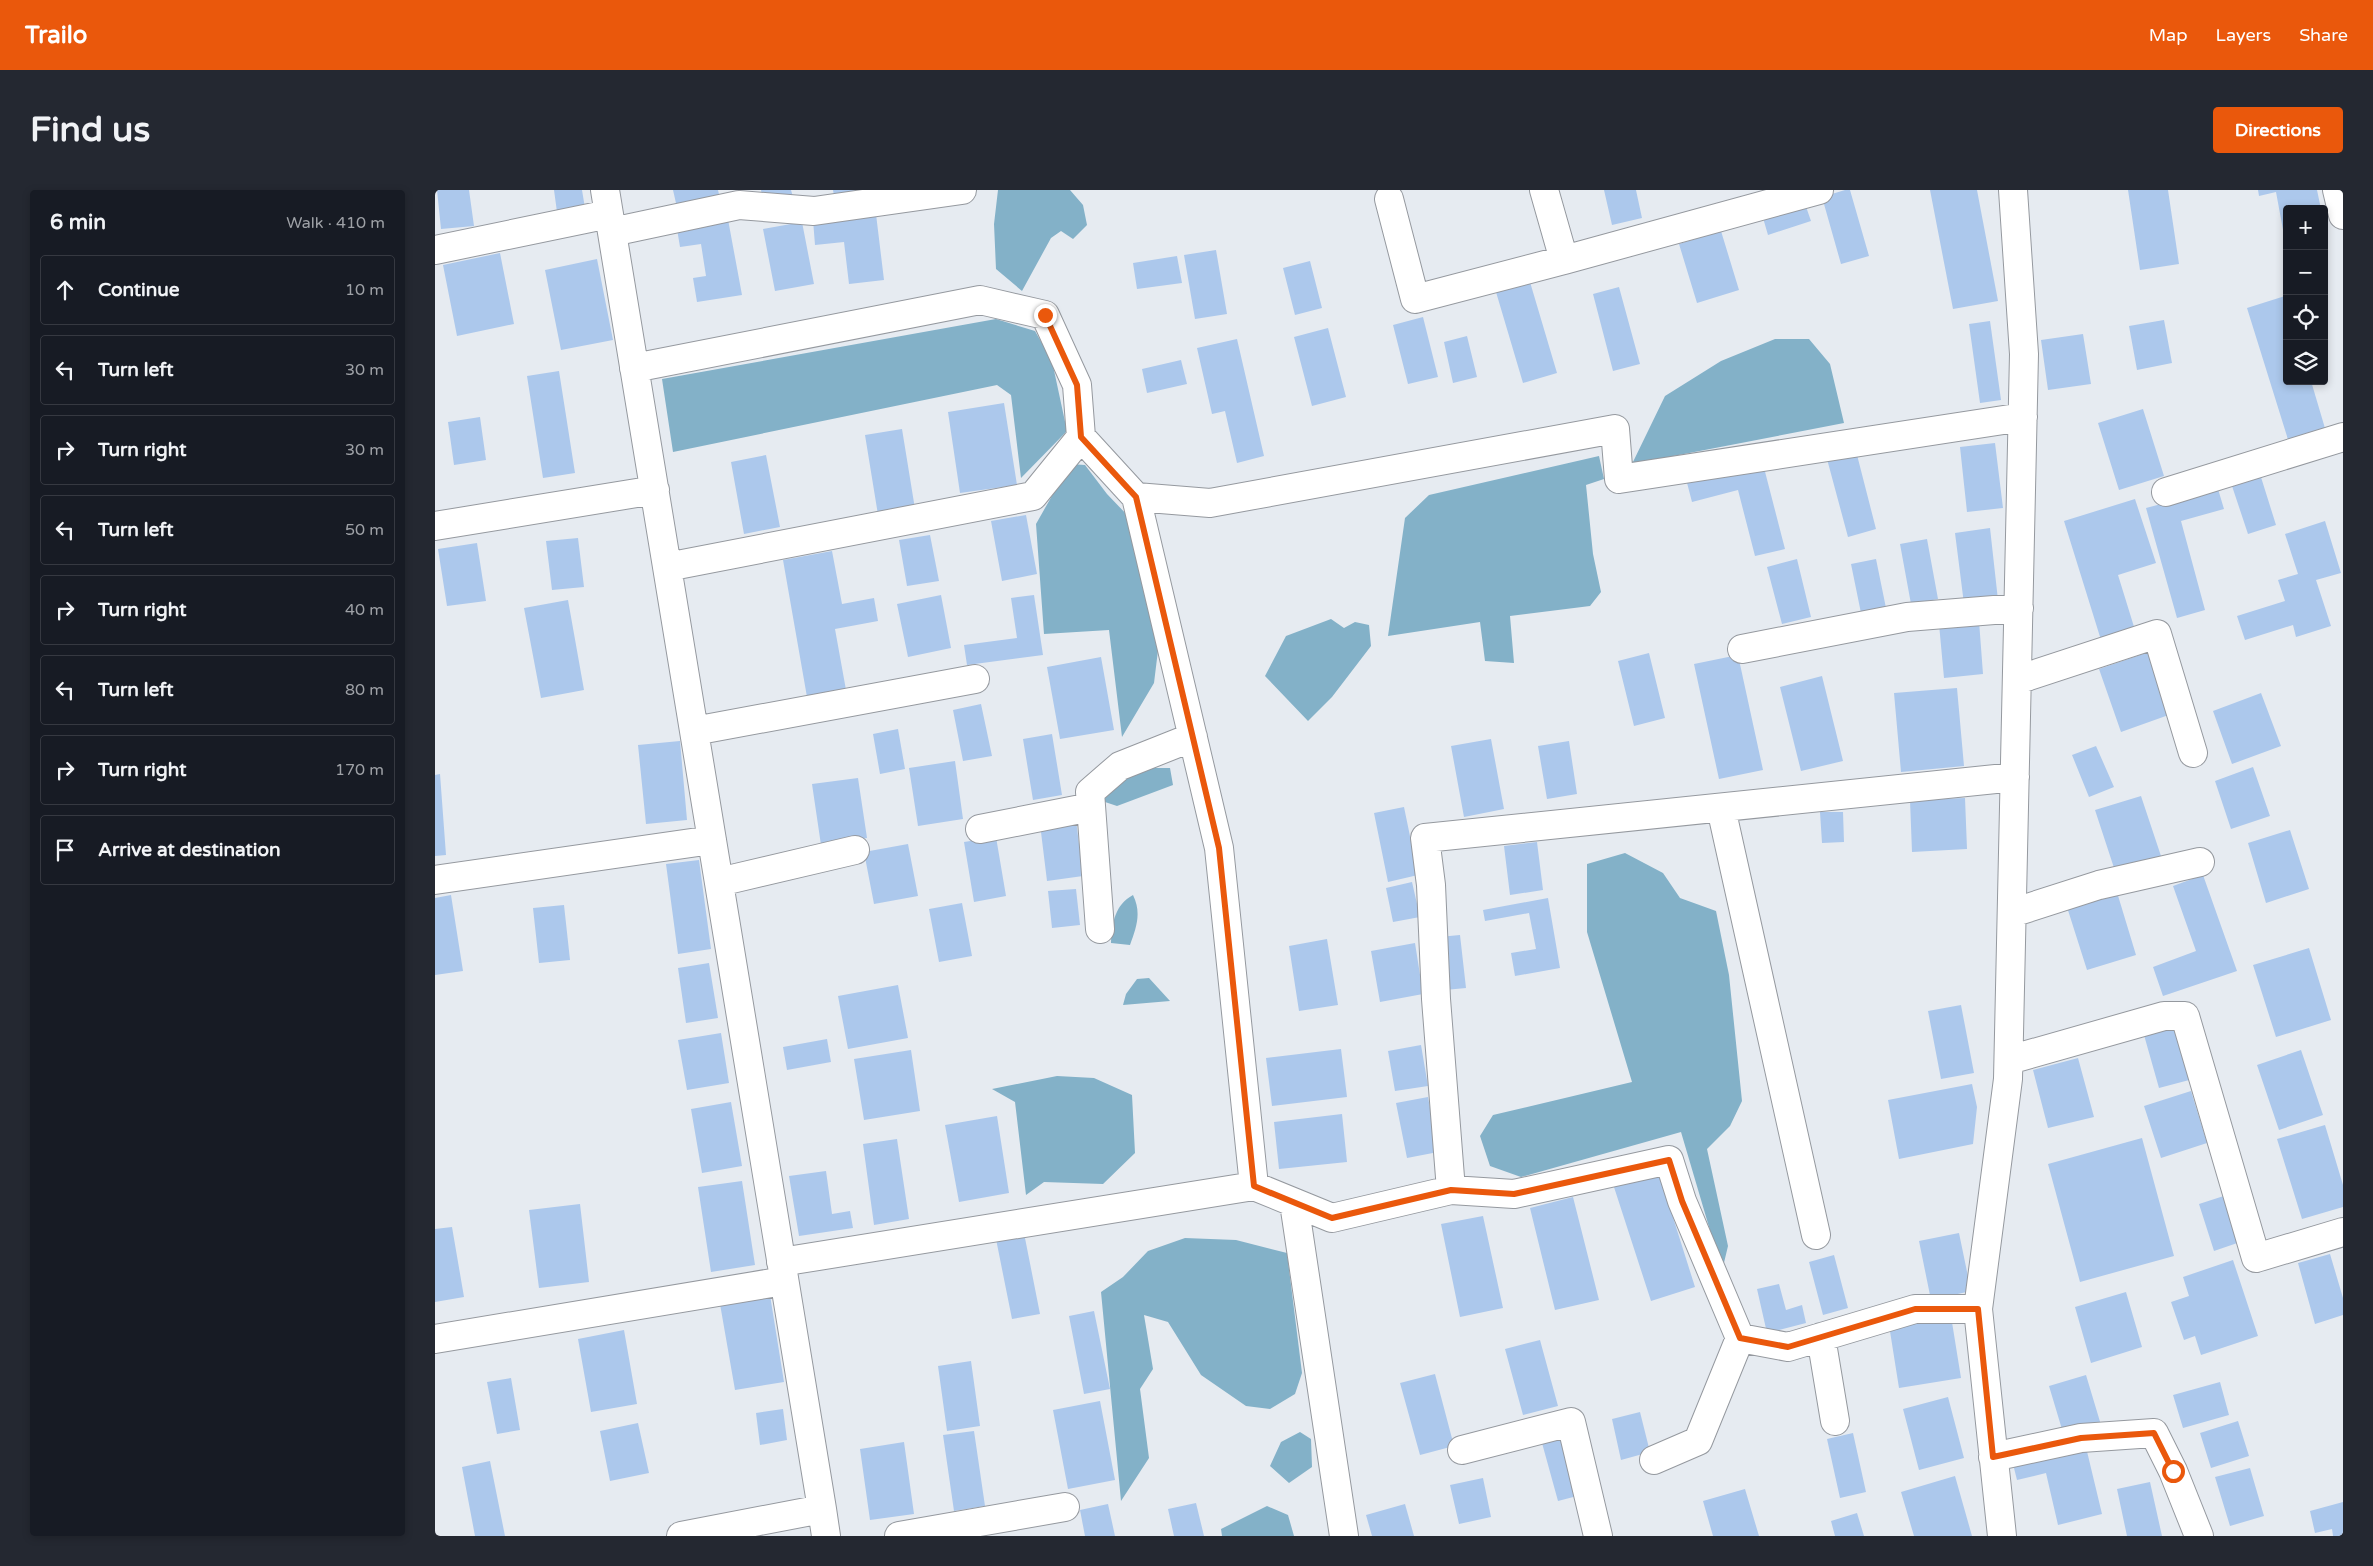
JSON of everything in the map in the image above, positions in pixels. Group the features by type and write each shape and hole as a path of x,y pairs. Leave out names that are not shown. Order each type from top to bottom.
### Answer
{"street":[{"path":"435,250 609,212 739,206 814,211 962,190"},
{"path":"1544,190 1564,260"},
{"path":"1389,199 1415,300 1819,190"},
{"path":"2002,1536 1978,1309 2009,1060 2024,354 2013,190"},
{"path":"2337,190 2343,215"},
{"path":"609,212 826,1536"},
{"path":"634,368 980,300 1045,315 1077,385 1081,437 1136,497 1219,848 1254,1186"},
{"path":"1136,497 1209,502 1615,429 1619,480 2023,417"},
{"path":"667,567 1033,496 1081,437"},
{"path":"2166,492 2343,437"},
{"path":"435,526 655,490"},
{"path":"1742,649 1907,617 2019,608"},
{"path":"2017,680 2157,634 2193,753"},
{"path":"694,732 975,679"},
{"path":"1100,929 1090,792 1121,766 1193,737"},
{"path":"1451,1190 1436,999 1431,885 1425,838 2015,777"},
{"path":"980,829 1091,806"},
{"path":"1721,808 1816,1235"},
{"path":"435,880 712,840"},
{"path":"719,882 855,850"},
{"path":"2012,913 2099,885 2199,862"},
{"path":"2009,1060 2164,1016 2185,1016 2256,1258 2343,1232"},
{"path":"435,1339 783,1272 1254,1186 1332,1218 1451,1190 1514,1194 1669,1160 1682,1201 1740,1338 1698,1442 1654,1460"},
{"path":"1294,1203 1344,1536"},
{"path":"1740,1338 1788,1347 1915,1309 1978,1309"},
{"path":"1821,1337 1835,1421"},
{"path":"1462,1450 1571,1422 1598,1536"},
{"path":"1993,1457 2081,1438 2154,1433 2173,1471 2199,1536"},
{"path":"899,1536 1065,1507"},
{"path":"681,1536 822,1508"}],"water":[{"path":"998,190 1070,190 1083,205 1087,225 1073,239 1061,231 1051,238 1022,291 996,269 994,224"},
{"path":"996,319 1035,331 1052,361 1067,431 1021,478 1011,395 997,385 673,452 662,379"},
{"path":"1775,339 1809,339 1830,364 1844,423 1632,464 1665,396 1721,361"},
{"path":"1599,456 1604,479 1586,485 1593,554 1601,592 1590,606 1510,616 1514,663 1485,661 1480,622 1388,636 1405,518 1429,495"},
{"path":"1070,464 1085,465 1107,494 1130,518 1160,634 1154,683 1122,737 1109,630 1044,634 1036,524"},
{"path":"1331,619 1344,628 1355,622 1369,625 1371,646 1332,697 1308,721 1265,676 1286,636"},
{"path":"1145,768 1170,768 1173,785 1117,806 1102,801 1102,791"},
{"path":"1625,853 1663,873 1680,898 1716,911 1729,975 1742,1101 1730,1126 1707,1149 1728,1246 1722,1271 1681,1132 1521,1177 1490,1166 1480,1136 1493,1115 1632,1082 1587,932 1587,864"},
{"path":"1133,895 1138,914 1130,945 1111,943 1112,928 1118,909"},
{"path":"1149,978 1170,1001 1123,1005 1126,994 1137,979"},
{"path":"1057,1076 1094,1078 1132,1095 1135,1153 1103,1184 1044,1182 1026,1195 1015,1102 992,1089"},
{"path":"1185,1238 1236,1240 1287,1253 1302,1373 1295,1394 1270,1409 1246,1406 1201,1375 1168,1322 1144,1315 1153,1369 1140,1389 1149,1458 1121,1501 1101,1292 1123,1277 1148,1251"},
{"path":"1300,1432 1311,1439 1312,1467 1289,1483 1270,1466 1281,1442"},
{"path":"1267,1506 1288,1515 1294,1536 1222,1536 1221,1529"}],"building":[{"path":"437,190 469,190 474,226 441,229"},
{"path":"554,190 582,190 585,208 557,212"},
{"path":"673,190 718,190 721,203 678,212"},
{"path":"761,190 791,190 793,197 763,202"},
{"path":"833,190 862,190 862,191 834,196"},
{"path":"1604,190 1636,190 1642,218 1612,225"},
{"path":"1850,190 1869,256 1841,264 1822,197"},
{"path":"1930,190 1977,190 1998,301 1953,309"},
{"path":"2128,190 2168,190 2179,264 2140,270"},
{"path":"2258,190 2317,190 2320,205 2283,205 2283,230 2276,192 2259,196"},
{"path":"1803,198 1811,221 1768,235 1761,211"},
{"path":"727,214 742,295 697,302 693,278 706,276 701,244 680,247 676,223"},
{"path":"876,214 884,280 849,284 844,242 815,245 813,220"},
{"path":"802,222 814,284 775,291 763,229"},
{"path":"1721,231 1739,290 1697,303 1679,244"},
{"path":"1216,250 1227,314 1195,319 1184,255"},
{"path":"500,253 514,324 457,336 443,265"},
{"path":"1177,256 1182,283 1137,289 1133,263"},
{"path":"597,259 613,340 561,350 545,270"},
{"path":"1310,261 1322,308 1295,315 1283,268"},
{"path":"1530,282 1557,373 1523,383 1496,292"},
{"path":"1619,287 1640,364 1613,371 1593,294"},
{"path":"2283,297 2283,385 2312,385 2327,435 2290,446 2247,308"},
{"path":"1423,317 1438,377 1408,384 1393,325"},
{"path":"2164,320 2172,363 2137,370 2129,326"},
{"path":"1990,321 2001,400 1980,403 1969,324"},
{"path":"1328,328 1346,397 1312,406 1294,337"},
{"path":"2083,334 2091,384 2048,390 2041,340"},
{"path":"1467,336 1477,377 1453,383 1444,342"},
{"path":"1237,339 1264,456 1237,463 1225,411 1212,414 1197,348"},
{"path":"1181,360 1187,384 1147,393 1142,369"},
{"path":"559,371 575,473 543,478 527,376"},
{"path":"1004,403 1017,485 960,493 948,412"},
{"path":"2143,409 2164,476 2119,490 2098,423"},
{"path":"480,417 486,460 454,465 448,422"},
{"path":"902,429 916,515 879,521 865,435"},
{"path":"1995,443 2003,508 1967,512 1960,447"},
{"path":"1856,451 1876,529 1848,537 1827,459"},
{"path":"766,455 780,527 744,534 731,462"},
{"path":"1762,460 1785,549 1755,556 1738,490 1692,502 1686,479"},
{"path":"2260,474 2276,525 2248,534 2231,483"},
{"path":"2218,489 2224,509 2181,521 2205,610 2177,618 2146,508"},
{"path":"2135,499 2156,563 2118,575 2135,630 2101,640 2064,521"},
{"path":"1026,515 1037,574 1002,581 991,521"},
{"path":"2325,521 2341,573 2316,580 2331,626 2296,637 2293,625 2245,640 2237,616 2285,601 2278,580 2298,574 2285,534"},
{"path":"1990,528 1998,600 1964,604 1955,533"},
{"path":"930,535 939,581 907,586 899,540"},
{"path":"578,538 584,587 552,590 546,541"},
{"path":"1927,539 1938,599 1911,604 1900,544"},
{"path":"477,543 486,601 447,606 438,549"},
{"path":"832,551 842,604 874,598 878,621 835,629 846,690 807,697 783,560"},
{"path":"1797,559 1811,617 1782,624 1767,567"},
{"path":"1876,559 1886,608 1861,613 1851,564"},
{"path":"941,595 951,648 908,657 897,604"},
{"path":"1034,595 1043,655 967,665 964,645 1017,638 1011,598"},
{"path":"568,600 584,690 541,698 524,608"},
{"path":"1979,621 1983,674 1944,678 1939,624"},
{"path":"2155,650 2177,712 2121,732 2099,669"},
{"path":"1649,653 1665,718 1634,726 1618,661"},
{"path":"1738,655 1763,770 1719,779 1694,664"},
{"path":"1101,657 1114,730 1060,739 1047,667"},
{"path":"1822,676 1843,761 1801,771 1780,687"},
{"path":"1957,688 1964,766 1901,772 1894,693"},
{"path":"2261,693 2281,746 2232,764 2213,711"},
{"path":"981,704 992,756 963,761 953,710"},
{"path":"898,729 905,769 880,774 873,734"},
{"path":"1052,734 1062,795 1033,800 1023,739"},
{"path":"1491,739 1504,809 1464,817 1451,746"},
{"path":"680,741 687,820 646,824 638,745"},
{"path":"1569,741 1577,794 1547,799 1538,746"},
{"path":"2096,746 2114,787 2089,797 2072,755"},
{"path":"955,761 963,819 918,826 909,768"},
{"path":"2253,767 2270,816 2231,829 2215,781"},
{"path":"440,774 446,855 435,856 435,775"},
{"path":"858,778 867,838 821,845 812,784"},
{"path":"2141,796 2163,862 2117,877 2095,810"},
{"path":"1965,798 1967,849 1912,852 1910,800"},
{"path":"1404,807 1418,875 1388,882 1374,813"},
{"path":"1820,812 1843,812 1844,842 1822,843"},
{"path":"1076,820 1083,876 1047,881 1040,824"},
{"path":"2290,830 2309,889 2266,903 2248,843"},
{"path":"996,837 1006,896 974,902 964,842"},
{"path":"1537,842 1543,890 1510,895 1504,846"},
{"path":"908,844 918,896 874,904 864,852"},
{"path":"699,860 711,949 678,954 666,864"},
{"path":"2203,875 2237,971 2163,996 2153,967 2196,951 2173,886"},
{"path":"1412,882 1420,917 1393,922 1386,888"},
{"path":"1076,889 1080,925 1052,928 1048,891"},
{"path":"2116,889 2136,955 2087,970 2066,904"},
{"path":"451,895 463,971 435,975 435,898"},
{"path":"1548,898 1560,968 1515,976 1511,953 1536,949 1529,913 1485,921 1483,910"},
{"path":"962,903 972,956 939,962 929,909"},
{"path":"564,905 570,960 539,963 533,908"},
{"path":"1460,935 1466,988 1445,990 1439,937"},
{"path":"1327,939 1338,1005 1299,1011 1289,946"},
{"path":"1415,943 1423,994 1380,1002 1371,951"},
{"path":"2309,948 2331,1020 2276,1037 2253,965"},
{"path":"709,963 718,1018 686,1023 678,968"},
{"path":"898,985 908,1038 848,1049 838,996"},
{"path":"1961,1005 1974,1073 1941,1079 1928,1011"},
{"path":"2177,1026 2193,1079 2159,1088 2144,1035"},
{"path":"721,1033 729,1083 687,1090 678,1040"},
{"path":"827,1039 831,1062 787,1070 783,1047"},
{"path":"1421,1045 1428,1086 1395,1091 1388,1051"},
{"path":"1341,1049 1347,1097 1272,1106 1266,1058"},
{"path":"911,1050 920,1111 864,1120 854,1059"},
{"path":"2301,1050 2323,1115 2279,1130 2257,1065"},
{"path":"2078,1058 2094,1117 2048,1128 2033,1070"},
{"path":"1972,1084 1977,1107 1973,1144 1899,1159 1888,1100"},
{"path":"2191,1091 2207,1143 2161,1158 2144,1106"},
{"path":"1428,1097 1438,1152 1407,1158 1396,1103"},
{"path":"731,1102 742,1166 702,1173 691,1109"},
{"path":"1342,1114 1347,1162 1279,1169 1274,1122"},
{"path":"997,1116 1009,1193 959,1202 945,1125"},
{"path":"2325,1125 2343,1185 2343,1207 2302,1219 2277,1139"},
{"path":"2142,1138 2174,1256 2080,1282 2048,1164"},
{"path":"897,1139 909,1219 874,1225 863,1144"},
{"path":"1658,1170 1695,1287 1651,1301 1613,1184"},
{"path":"826,1171 832,1214 850,1211 853,1228 799,1236 789,1176"},
{"path":"742,1181 755,1265 711,1272 698,1187"},
{"path":"2233,1193 2249,1239 2214,1251 2199,1204"},
{"path":"1573,1197 1599,1300 1555,1310 1530,1208"},
{"path":"580,1204 589,1282 539,1288 529,1210"},
{"path":"1483,1216 1503,1308 1460,1317 1441,1224"},
{"path":"452,1227 464,1297 435,1302 435,1229"},
{"path":"1024,1233 1040,1314 1012,1319 996,1239"},
{"path":"1959,1233 1971,1291 1931,1300 1919,1241"},
{"path":"2330,1254 2343,1298 2343,1315 2315,1324 2298,1263"},
{"path":"1834,1255 1848,1308 1823,1315 1809,1262"},
{"path":"2233,1260 2258,1336 2201,1355 2195,1336 2184,1340 2171,1302 2189,1296 2183,1277"},
{"path":"1779,1284 1786,1310 1802,1305 1806,1323 1767,1333 1757,1289"},
{"path":"2126,1292 2142,1347 2091,1363 2075,1307"},
{"path":"770,1295 784,1382 735,1390 720,1304"},
{"path":"1094,1311 1110,1389 1084,1394 1069,1316"},
{"path":"1951,1316 1961,1378 1899,1388 1889,1325"},
{"path":"624,1330 637,1404 591,1412 578,1339"},
{"path":"1540,1340 1558,1406 1523,1415 1505,1349"},
{"path":"971,1361 980,1426 947,1431 938,1366"},
{"path":"1435,1374 1454,1446 1420,1455 1400,1383"},
{"path":"2086,1375 2101,1425 2064,1436 2049,1386"},
{"path":"511,1378 520,1430 497,1434 487,1382"},
{"path":"2220,1382 2229,1415 2183,1428 2173,1395"},
{"path":"1948,1397 1964,1458 1919,1470 1903,1409"},
{"path":"1100,1401 1115,1480 1068,1489 1053,1410"},
{"path":"783,1409 787,1440 760,1445 756,1413"},
{"path":"1640,1412 1650,1452 1621,1460 1612,1419"},
{"path":"2238,1421 2249,1456 2211,1468 2200,1433"},
{"path":"638,1423 649,1473 610,1481 600,1431"},
{"path":"974,1431 985,1506 954,1511 943,1435"},
{"path":"1853,1433 1866,1492 1840,1498 1827,1439"},
{"path":"1565,1437 1581,1495 1558,1501 1542,1443"},
{"path":"904,1442 914,1514 870,1520 860,1449"},
{"path":"2085,1443 2102,1514 2058,1525 2046,1473 2017,1480 2012,1460"},
{"path":"490,1461 505,1536 475,1536 462,1467"},
{"path":"2250,1468 2264,1516 2230,1526 2215,1477"},
{"path":"1955,1476 1972,1536 1914,1536 1901,1492"},
{"path":"1483,1478 1491,1517 1459,1524 1450,1485"},
{"path":"2150,1482 2162,1536 2127,1536 2117,1489"},
{"path":"1745,1489 1759,1536 1713,1536 1703,1501"},
{"path":"2343,1502 2343,1536 2333,1536 2332,1529 2315,1533 2310,1511"},
{"path":"1196,1503 1204,1536 1174,1536 1168,1509"},
{"path":"1108,1504 1115,1536 1085,1536 1080,1510"},
{"path":"1405,1504 1414,1536 1372,1536 1366,1515"},
{"path":"1857,1513 1864,1536 1835,1536 1831,1521"}],"route":[{"path":"1045,315 1077,385 1081,437 1136,497 1219,848 1254,1186 1332,1218 1451,1190 1514,1194 1669,1160 1682,1201 1740,1338 1788,1347 1915,1309 1978,1309 1993,1457 2081,1438 2154,1433 2173,1471"}]}
